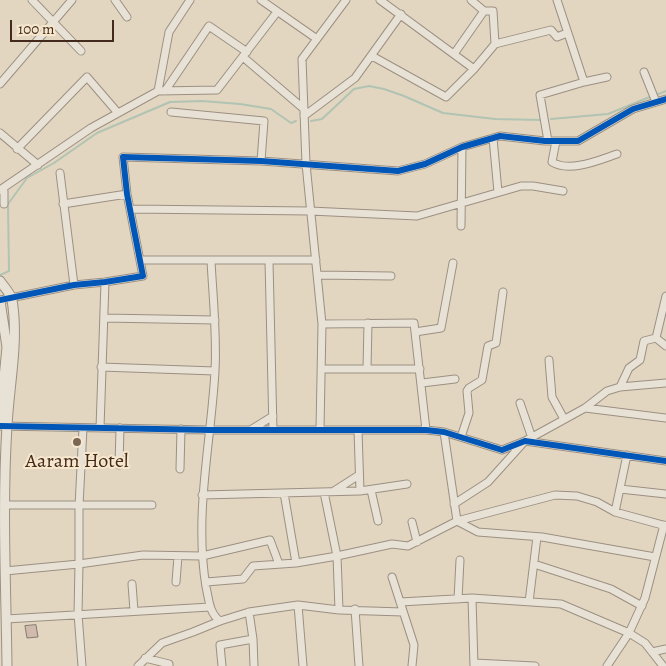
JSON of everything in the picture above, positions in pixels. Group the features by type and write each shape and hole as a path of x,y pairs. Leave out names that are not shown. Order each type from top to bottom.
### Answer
{"street":[{"path":"32,0 81,51"},
{"path":"0,84 72,0"},
{"path":"115,0 127,17"},
{"path":"161,91 169,32 190,0"},
{"path":"261,0 317,38"},
{"path":"320,429 322,324 306,164 302,59 346,0"},
{"path":"380,0 474,69"},
{"path":"470,0 484,11 492,11 495,44"},
{"path":"556,0 584,82"},
{"path":"454,54 484,11"},
{"path":"4,204 4,191 1,190 91,128 118,113 161,91 217,90 277,12"},
{"path":"304,112 355,78 401,14"},
{"path":"161,91 209,26 245,54 304,112"},
{"path":"372,56 446,97 474,69 495,44 551,30 557,37 567,33"},
{"path":"644,72 656,102"},
{"path":"17,149 87,77 118,113"},
{"path":"548,141 540,95 606,77"},
{"path":"7,666 3,630 6,618 2,424 6,347 0,301 74,285 143,276 127,194 123,157 260,161 398,171 425,164 462,147 500,136 548,141 578,140 633,109 666,99"},
{"path":"171,112 264,120 260,161"},
{"path":"0,134 38,165"},
{"path":"493,138 498,192"},
{"path":"556,141 552,162 556,165 571,166 591,163 617,154"},
{"path":"461,226 462,147"},
{"path":"60,172 74,285"},
{"path":"131,209 310,211 417,216 521,186 563,190"},
{"path":"63,204 127,194"},
{"path":"141,260 316,260"},
{"path":"211,261 215,320 215,370 202,495 202,556 210,607 216,617"},
{"path":"269,261 273,430"},
{"path":"415,332 441,328 453,263"},
{"path":"318,274 391,276"},
{"path":"100,428 105,282"},
{"path":"2,284 12,298 13,320 13,364 2,424"},
{"path":"461,437 469,413 469,388 482,380 488,346 496,342 503,292"},
{"path":"656,338 666,296"},
{"path":"104,318 215,320"},
{"path":"367,369 368,323"},
{"path":"322,324 414,323 426,430"},
{"path":"656,338 666,346"},
{"path":"620,387 628,368 640,360 644,341 656,338"},
{"path":"549,360 552,397 564,419"},
{"path":"101,367 215,370"},
{"path":"322,369 420,369"},
{"path":"422,383 455,379"},
{"path":"2,424 83,428 210,430 426,430 444,432 502,450 528,440 585,408 607,391 620,387 666,384"},
{"path":"520,403 528,440"},
{"path":"585,408 666,418"},
{"path":"250,430 273,416"},
{"path":"82,666 78,614 79,506 83,428"},
{"path":"119,465 120,428"},
{"path":"180,469 182,429"},
{"path":"358,430 360,491"},
{"path":"444,432 457,521"},
{"path":"528,440 666,461"},
{"path":"455,507 488,482 528,440"},
{"path":"614,512 627,455"},
{"path":"334,492 359,476"},
{"path":"202,495 360,491 407,484"},
{"path":"620,489 666,494"},
{"path":"371,490 378,520"},
{"path":"324,492 337,556 338,605"},
{"path":"284,493 296,562"},
{"path":"206,582 243,579 253,566 337,556 392,544 408,546 457,521 555,495 577,496 597,502 614,512 665,526 655,557 646,598 629,633 607,666"},
{"path":"5,505 152,505"},
{"path":"457,521 478,532 537,537 655,557"},
{"path":"412,522 417,542"},
{"path":"529,602 537,537"},
{"path":"5,571 79,564 143,555 202,556 270,540 280,564"},
{"path":"176,582 178,556"},
{"path":"458,599 460,560"},
{"path":"534,564 611,589 642,606"},
{"path":"392,577 414,645 412,666"},
{"path":"132,584 134,611"},
{"path":"472,598 474,664 534,666"},
{"path":"400,602 472,598 561,604 629,633 645,643 663,666"},
{"path":"298,605 303,666"},
{"path":"138,666 162,643 194,632 216,617 298,605 338,605 355,609 402,612"},
{"path":"6,618 210,607"},
{"path":"355,609 359,666"},
{"path":"249,612 254,666"},
{"path":"222,666 220,645 253,639"},
{"path":"652,652 666,649"},
{"path":"145,658 169,664 169,666"}],"building":[{"path":"36,625 38,637 27,638 25,626"}],"waterway":[{"path":"311,121 322,119 354,89 369,86 404,96 443,113 495,119 541,120"},
{"path":"656,95 666,91"},
{"path":"551,119 608,114 652,96"},
{"path":"0,275 9,271 8,204 27,178 54,163 97,133 170,102 202,101 240,104 271,109 291,123 296,121"}],"cycle path":[{"path":"0,300 74,285 143,276 127,194 123,157 261,161 398,171 425,164 462,147 500,136 545,141 578,141 633,109 666,99"},
{"path":"0,426 210,430 426,430 444,432 502,450 525,441 666,461"}],"place":[{"name":"Aaram Hotel","path":"77,442"}]}
